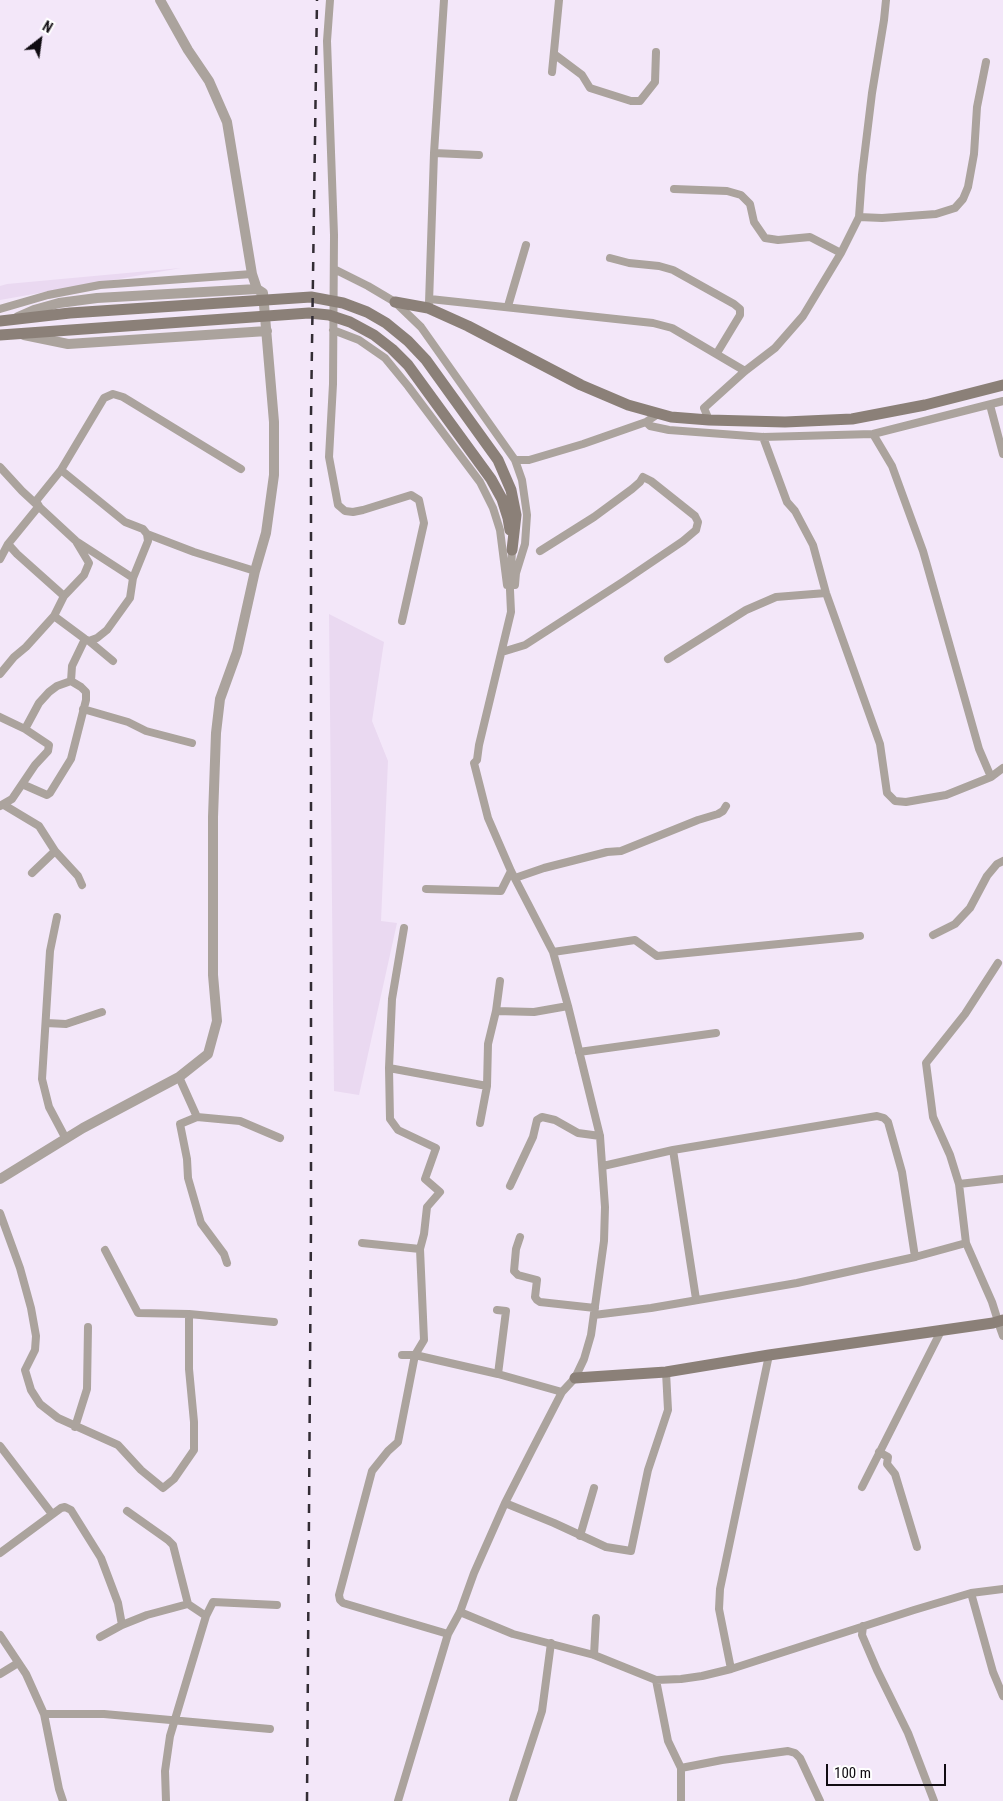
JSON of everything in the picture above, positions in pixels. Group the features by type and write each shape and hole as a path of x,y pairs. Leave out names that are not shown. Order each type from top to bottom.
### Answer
{"main road":[{"path":"0,321 312,297 343,303 367,312 380,319 408,341 426,360 498,460 511,490 516,515 512,550"},
{"path":"395,302 429,303 468,326 581,385 628,405 658,414 709,420 785,422 852,419 925,405 1003,385"},
{"path":"0,335 309,313 330,315 358,326 374,335 392,349 408,365 484,468 502,499 508,518 512,550"},
{"path":"575,1378 666,1372 1000,1321"}],"street":[{"path":"160,0 188,50 209,81 227,122 252,274 257,289"},
{"path":"330,0 327,41 333,183 334,269 333,384 329,457 338,505 345,511 353,512 411,495 419,500 424,524 402,621"},
{"path":"444,0 434,153 429,303 508,306 653,323 672,328 746,371"},
{"path":"552,72 560,0"},
{"path":"709,420 704,408 775,348 803,316 841,253 859,217 872,93 886,0"},
{"path":"554,54 582,75 590,88 631,101 640,101 655,82 656,52"},
{"path":"859,217 882,218 936,214 955,208 963,200 968,187 974,154 977,107 986,62"},
{"path":"434,153 478,154"},
{"path":"674,189 727,191 741,194 750,204 754,222 765,238 778,240 810,237 841,253"},
{"path":"508,306 526,245"},
{"path":"610,258 673,270 740,309 740,316 717,353"},
{"path":"334,269 395,302 421,327 515,460 522,480 527,515 525,544 516,573 511,612 477,760 474,763 488,818 513,874 553,952 600,1136 603,1166 605,1221 595,1312 588,1346 575,1378 562,1392 505,1503 474,1573 460,1612 448,1634 398,1801"},
{"path":"0,309 48,295 100,285 252,274"},
{"path":"0,1179 83,1128 179,1077 208,1054 217,1021 213,975 213,817 216,733 220,698 237,652 255,571 266,533 274,475 274,422 267,331 263,293 257,289 97,298 66,302 34,310 14,319"},
{"path":"333,330 359,340 385,358 480,482 493,508 500,530 511,612"},
{"path":"16,333 68,344 267,331"},
{"path":"39,506 36,500 61,470 104,398 113,394 123,397 241,469"},
{"path":"646,422 650,426 669,430 764,437 873,434 1003,401"},
{"path":"990,405 1003,454"},
{"path":"515,460 529,460 583,444 646,422 658,414"},
{"path":"873,434 892,466 923,551 979,749 991,777"},
{"path":"764,437 787,502 795,511 813,546 826,594 880,744 888,793 895,801 906,802 946,795 991,777 1003,768"},
{"path":"0,467 22,491 76,541 133,578"},
{"path":"61,470 125,522 143,530 147,534 194,552 255,571"},
{"path":"502,652 524,645 624,581 683,541 696,530 698,522 695,516 651,481 643,477 625,495 540,551"},
{"path":"0,559 8,544 39,506"},
{"path":"70,681 74,661 87,640 97,638 107,630 130,598 133,578 148,541 147,534"},
{"path":"0,674 54,616 64,596 84,575 89,563 76,541"},
{"path":"8,544 64,596"},
{"path":"511,612 512,550"},
{"path":"668,660 746,610 776,597 826,594"},
{"path":"54,616 113,662"},
{"path":"22,784 47,795 50,793 71,759 86,700 86,692 70,681 57,686 39,703 25,729"},
{"path":"83,708 128,722 146,731 192,743"},
{"path":"0,716 25,729 49,745 48,752 35,765 12,799 2,805 39,826 55,851 78,876 82,885"},
{"path":"426,889 501,891 513,874 607,852 621,851 698,820 718,814 726,806"},
{"path":"32,873 55,851"},
{"path":"933,935 955,924 960,919 970,908 987,876 997,864 1003,861"},
{"path":"57,918 50,951 42,1079 49,1107 66,1139"},
{"path":"404,928 392,999 389,1068 390,1119 398,1130 436,1148 425,1179 440,1192 427,1207 420,1249 424,1340 416,1355 398,1442 372,1471 339,1595 343,1603 448,1634"},
{"path":"553,952 635,940 657,956 860,936"},
{"path":"998,962 965,1014 926,1063 933,1118 950,1155 959,1184 966,1243 1000,1321 1003,1336"},
{"path":"480,1123 487,1086 488,1044 496,1011 500,981"},
{"path":"496,1011 534,1012 568,1006"},
{"path":"46,1023 66,1024 102,1012"},
{"path":"579,1052 716,1033"},
{"path":"389,1068 487,1086"},
{"path":"179,1077 197,1117"},
{"path":"603,1166 672,1150 877,1116 884,1118 888,1122 902,1172 915,1257"},
{"path":"227,1262 224,1254 201,1223 188,1178 187,1159 180,1124 197,1117 240,1121 280,1138"},
{"path":"510,1186 533,1136 537,1120 542,1117 555,1120 578,1133 600,1136"},
{"path":"672,1150 696,1299"},
{"path":"959,1184 1003,1179"},
{"path":"0,1213 20,1268 31,1308 36,1336 35,1350 25,1370 31,1390 40,1404 58,1418 118,1445 141,1470 163,1488 169,1485 194,1450 189,1314"},
{"path":"520,1237 516,1249 514,1271 518,1275 537,1280 535,1297 537,1300 595,1312 651,1308 797,1283 915,1257 966,1243"},
{"path":"362,1243 420,1249"},
{"path":"105,1250 138,1313 189,1314 274,1322"},
{"path":"497,1310 506,1311 498,1374"},
{"path":"76,1426 87,1389 88,1327"},
{"path":"862,1487 941,1331"},
{"path":"402,1355 416,1355 498,1374 562,1392"},
{"path":"731,1669 720,1609 720,1589 769,1355"},
{"path":"505,1503 606,1547 631,1551 648,1470 668,1410 666,1372"},
{"path":"0,1446 52,1514"},
{"path":"879,1452 888,1457 887,1464 895,1474 917,1548"},
{"path":"580,1536 594,1488"},
{"path":"0,1554 52,1514 65,1507 72,1510 96,1548 118,1603 122,1625"},
{"path":"127,1511 168,1540 172,1545 188,1604 206,1616"},
{"path":"460,1612 514,1634 594,1655 656,1680 693,1678 731,1669 971,1593 1003,1589"},
{"path":"971,1593 1003,1696"},
{"path":"166,1801 165,1771 174,1721 206,1616 213,1602 277,1605"},
{"path":"100,1638 122,1625 158,1611 188,1604"},
{"path":"594,1655 596,1618"},
{"path":"863,1626 862,1635 876,1670 908,1733 934,1801"},
{"path":"0,1636 34,1689 44,1714 63,1801"},
{"path":"513,1800 542,1711 551,1643"},
{"path":"0,1674 18,1663"},
{"path":"656,1680 668,1741 681,1768 680,1801"},
{"path":"44,1714 104,1714 270,1729"},
{"path":"681,1768 788,1751 795,1753 800,1758 820,1801"}],"shaded area":[{"path":"181,268 0,300 0,286 7,284"},
{"path":"329,614 384,642 372,721 388,761 381,921 397,923 359,1095 334,1091"}],"railway":[{"path":"307,1801 311,1225 311,415 317,0"}]}
